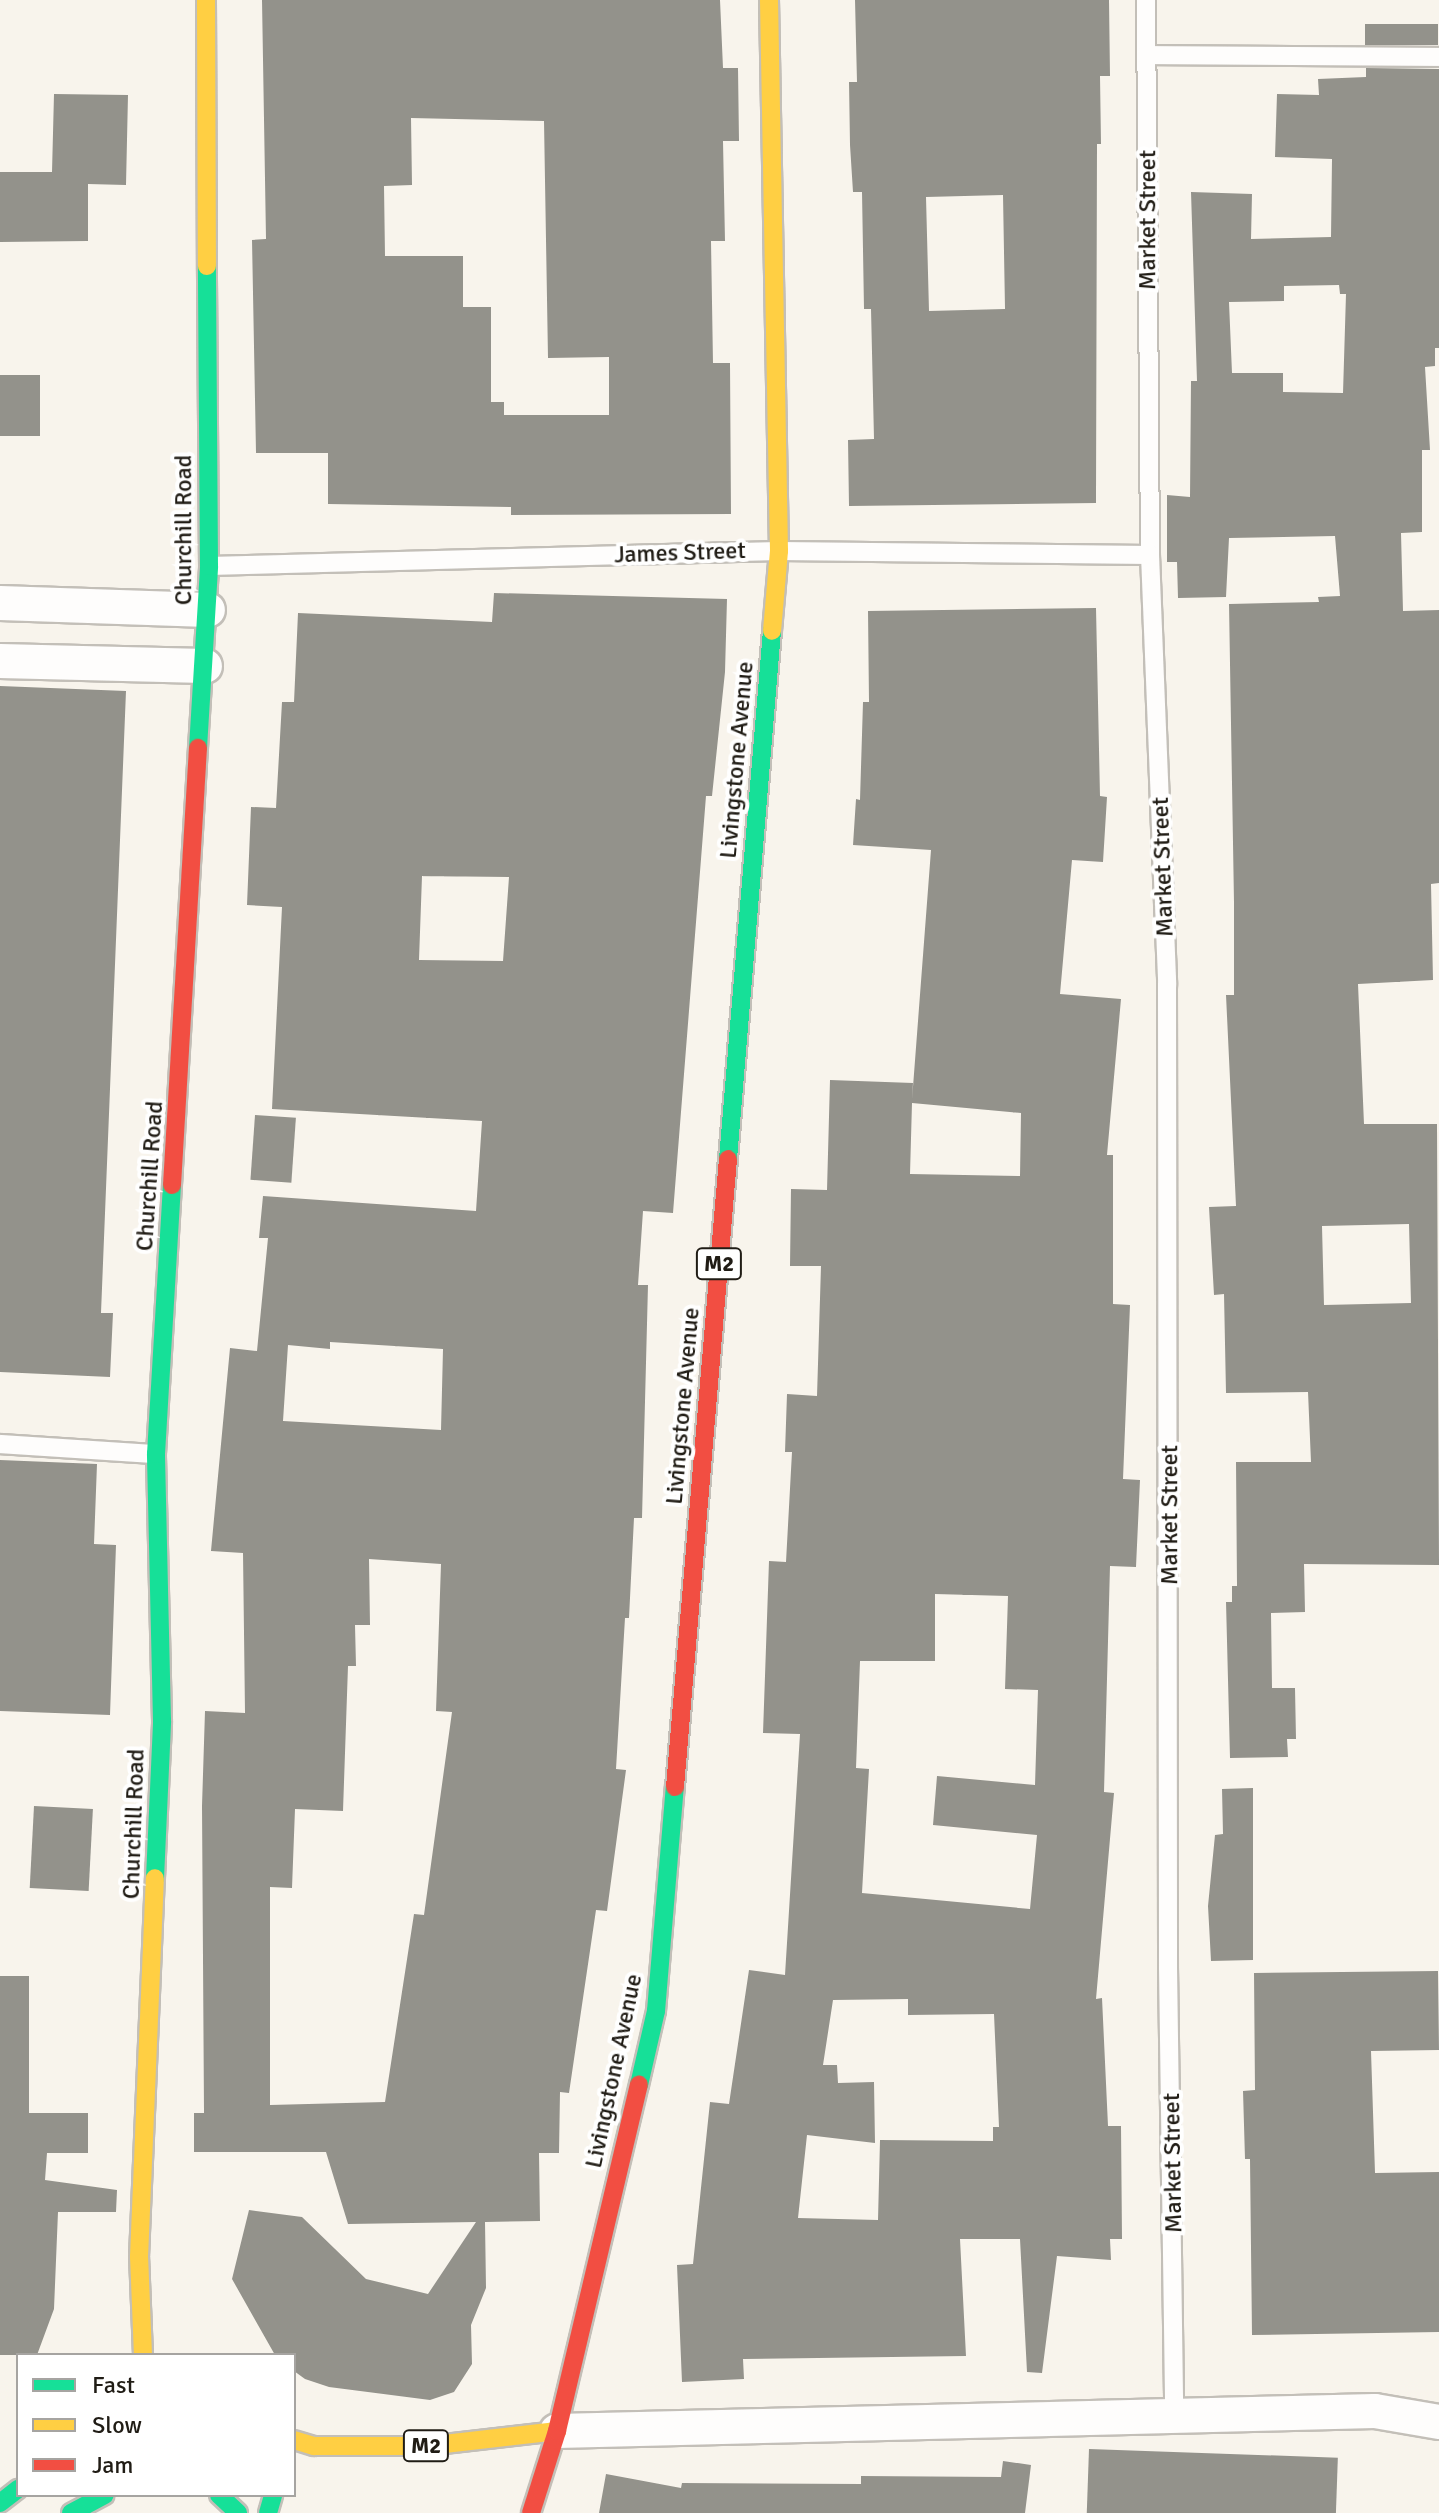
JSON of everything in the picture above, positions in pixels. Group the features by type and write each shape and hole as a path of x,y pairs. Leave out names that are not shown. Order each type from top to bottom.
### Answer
{"highway":[{"name":"Churchill Road","path":"143,2353 139,2257 162,1721 156,1454 208,610 206,0"},
{"name":"Livingstone Avenue","path":"531,2513 557,2431 656,2011 779,551 769,0"},
{"name":"M2","path":"296,2441 314,2446 427,2446 557,2431"},
{"path":"296,2465 314,2446"},
{"path":"0,2503 16,2491"},
{"path":"71,2513 101,2497"},
{"path":"221,2497 238,2513"}],"street":[{"path":"0,618 0,603 208,610"},
{"path":"0,661 205,666"},
{"path":"557,2431 1375,2411 1439,2422"}],"lane":[{"name":"Market Street","path":"1146,0 1150,555 1168,1000 1168,1967 1174,2414"},
{"path":"1146,55 1439,57"},
{"name":"James Street","path":"209,566 779,551 1150,555"},
{"path":"0,1444 156,1454"}],"building":[{"path":"262,0 720,0 723,68 738,68 739,141 723,141 725,241 711,241 713,363 730,363 731,514 511,515 511,507 328,504 328,453 256,453 252,240 266,239","holes":["411,118 544,121 548,358 609,357 609,415 504,415 504,402 491,402 491,307 463,307 463,256 385,256 384,186 412,185"]},
{"path":"855,0 1109,0 1110,76 1100,76 1101,144 1097,144 1096,503 849,506 848,440 874,439 871,309 864,309 862,192 853,192 850,145 849,82 857,82","holes":["1003,195 1005,309 929,311 926,197"]},
{"path":"1365,24 1438,24 1438,45 1365,45"},
{"path":"1366,68 1439,69 1439,348 1435,348 1435,366 1425,367 1430,450 1422,450 1422,532 1401,533 1403,611 1439,610 1439,883 1431,884 1433,980 1358,984 1364,1124 1437,1124 1439,1565 1304,1564 1305,1612 1271,1613 1272,1688 1295,1688 1296,1739 1287,1739 1288,1757 1230,1758 1226,1602 1232,1602 1232,1586 1237,1586 1236,1462 1311,1462 1308,1392 1226,1393 1224,1294 1214,1295 1209,1207 1236,1206 1226,995 1234,995 1229,604 1319,602 1318,597 1340,596 1335,536 1229,538 1226,597 1178,598 1177,562 1167,562 1167,495 1190,497 1191,381 1197,381 1191,192 1252,194 1251,239 1331,237 1332,159 1275,157 1277,94 1319,95 1318,79 1366,77","holes":["1339,285 1340,294 1346,294 1343,393 1283,392 1283,373 1232,373 1229,302 1284,301 1284,286","1409,1224 1411,1303 1324,1305 1322,1226"]},
{"path":"54,94 128,95 126,185 88,184 88,241 0,242 0,172 52,172"},
{"path":"0,375 40,375 40,436 0,436"},
{"path":"494,593 727,599 725,672 712,796 706,796 673,1213 643,1211 638,1285 648,1285 642,1518 634,1518 629,1618 625,1618 616,1769 626,1770 607,1911 596,1910 569,2093 560,2092 559,2153 539,2153 540,2221 485,2222 486,2288 471,2325 472,2364 454,2392 430,2400 329,2387 296,2372 296,2353 274,2353 232,2279 249,2210 302,2217 366,2279 428,2294 476,2222 348,2224 326,2152 194,2152 194,2113 204,2113 202,1806 205,1711 245,1713 243,1553 211,1551 230,1348 257,1351 268,1238 259,1238 263,1196 476,1211 482,1121 272,1109 282,907 247,905 251,807 276,808 282,702 294,702 298,613 492,622","holes":["422,876 509,877 503,961 419,960","330,1342 443,1349 441,1430 283,1421 288,1345 330,1349","369,1559 441,1564 436,1711 452,1712 424,1915 414,1914 385,2102 270,2105 270,1887 292,1888 295,1809 343,1811 348,1666 356,1666 355,1625 370,1625"]},
{"path":"1096,608 1100,796 1107,797 1103,862 1072,860 1060,994 1121,999 1107,1155 1113,1155 1113,1304 1130,1305 1123,1479 1140,1480 1136,1567 1110,1566 1104,1792 1114,1793 1096,1999 1102,1998 1108,2126 1121,2126 1122,2239 1110,2239 1111,2260 1057,2256 1042,2373 1027,2372 1020,2239 960,2239 966,2356 743,2359 744,2379 682,2382 677,2265 693,2264 710,2102 729,2104 749,1970 785,1975 800,1734 763,1733 769,1561 786,1562 792,1452 785,1452 787,1394 817,1396 821,1266 790,1266 791,1189 827,1190 830,1080 913,1083 912,1100 931,850 853,845 856,799 860,800 863,702 869,702 868,611","holes":["912,1103 1021,1113 1020,1176 910,1174","935,1594 1008,1596 1005,1689 1038,1690 1035,1785 937,1776 933,1825 1037,1835 1030,1909 862,1893 869,1769 856,1768 860,1661 935,1661","908,1999 908,2015 994,2014 999,2127 993,2127 993,2141 880,2140 878,2220 798,2218 807,2135 875,2143 874,2082 838,2083 837,2065 823,2065 833,2000"]},
{"path":"0,686 126,691 101,1313 113,1313 110,1377 0,1372"},
{"path":"255,1115 296,1118 291,1183 250,1180"},
{"path":"0,1460 97,1464 94,1544 116,1545 110,1715 0,1711"},
{"path":"1253,1788 1253,1960 1211,1961 1208,1906 1215,1835 1223,1834 1222,1789"},
{"path":"34,1806 93,1809 89,1891 30,1888"},
{"path":"1438,1971 1439,2050 1371,2051 1375,2173 1439,2172 1439,2332 1252,2335 1250,2159 1245,2159 1243,2091 1255,2090 1254,1973"},
{"path":"0,1976 29,1976 29,2113 88,2113 88,2153 47,2153 45,2180 117,2190 116,2212 58,2212 54,2309 38,2353 0,2355"},
{"path":"1089,2449 1338,2458 1336,2513 1087,2513"},
{"path":"1003,2461 1031,2465 1025,2513 599,2513 606,2474 681,2488 682,2483 861,2484 861,2476 1001,2477"}],"traffic: fast":[{"path":"198,748 209,566 207,266"},
{"path":"728,1159 772,631"},
{"path":"155,1878 162,1721 156,1454 172,1185"},
{"path":"639,2085 656,2011 675,1787"},
{"path":"0,2503 16,2491"},
{"path":"71,2513 101,2497"},
{"path":"221,2497 238,2513"},
{"path":"268,2513 272,2497"}],"traffic: slow":[{"path":"206,0 207,266"},
{"path":"769,0 779,551 772,631"},
{"path":"143,2353 139,2257 155,1878"},
{"path":"296,2441 314,2446 427,2446 557,2431"}],"traffic: jam":[{"path":"172,1185 198,748"},
{"path":"675,1787 728,1159"},
{"path":"531,2513 557,2431 639,2085"}]}
